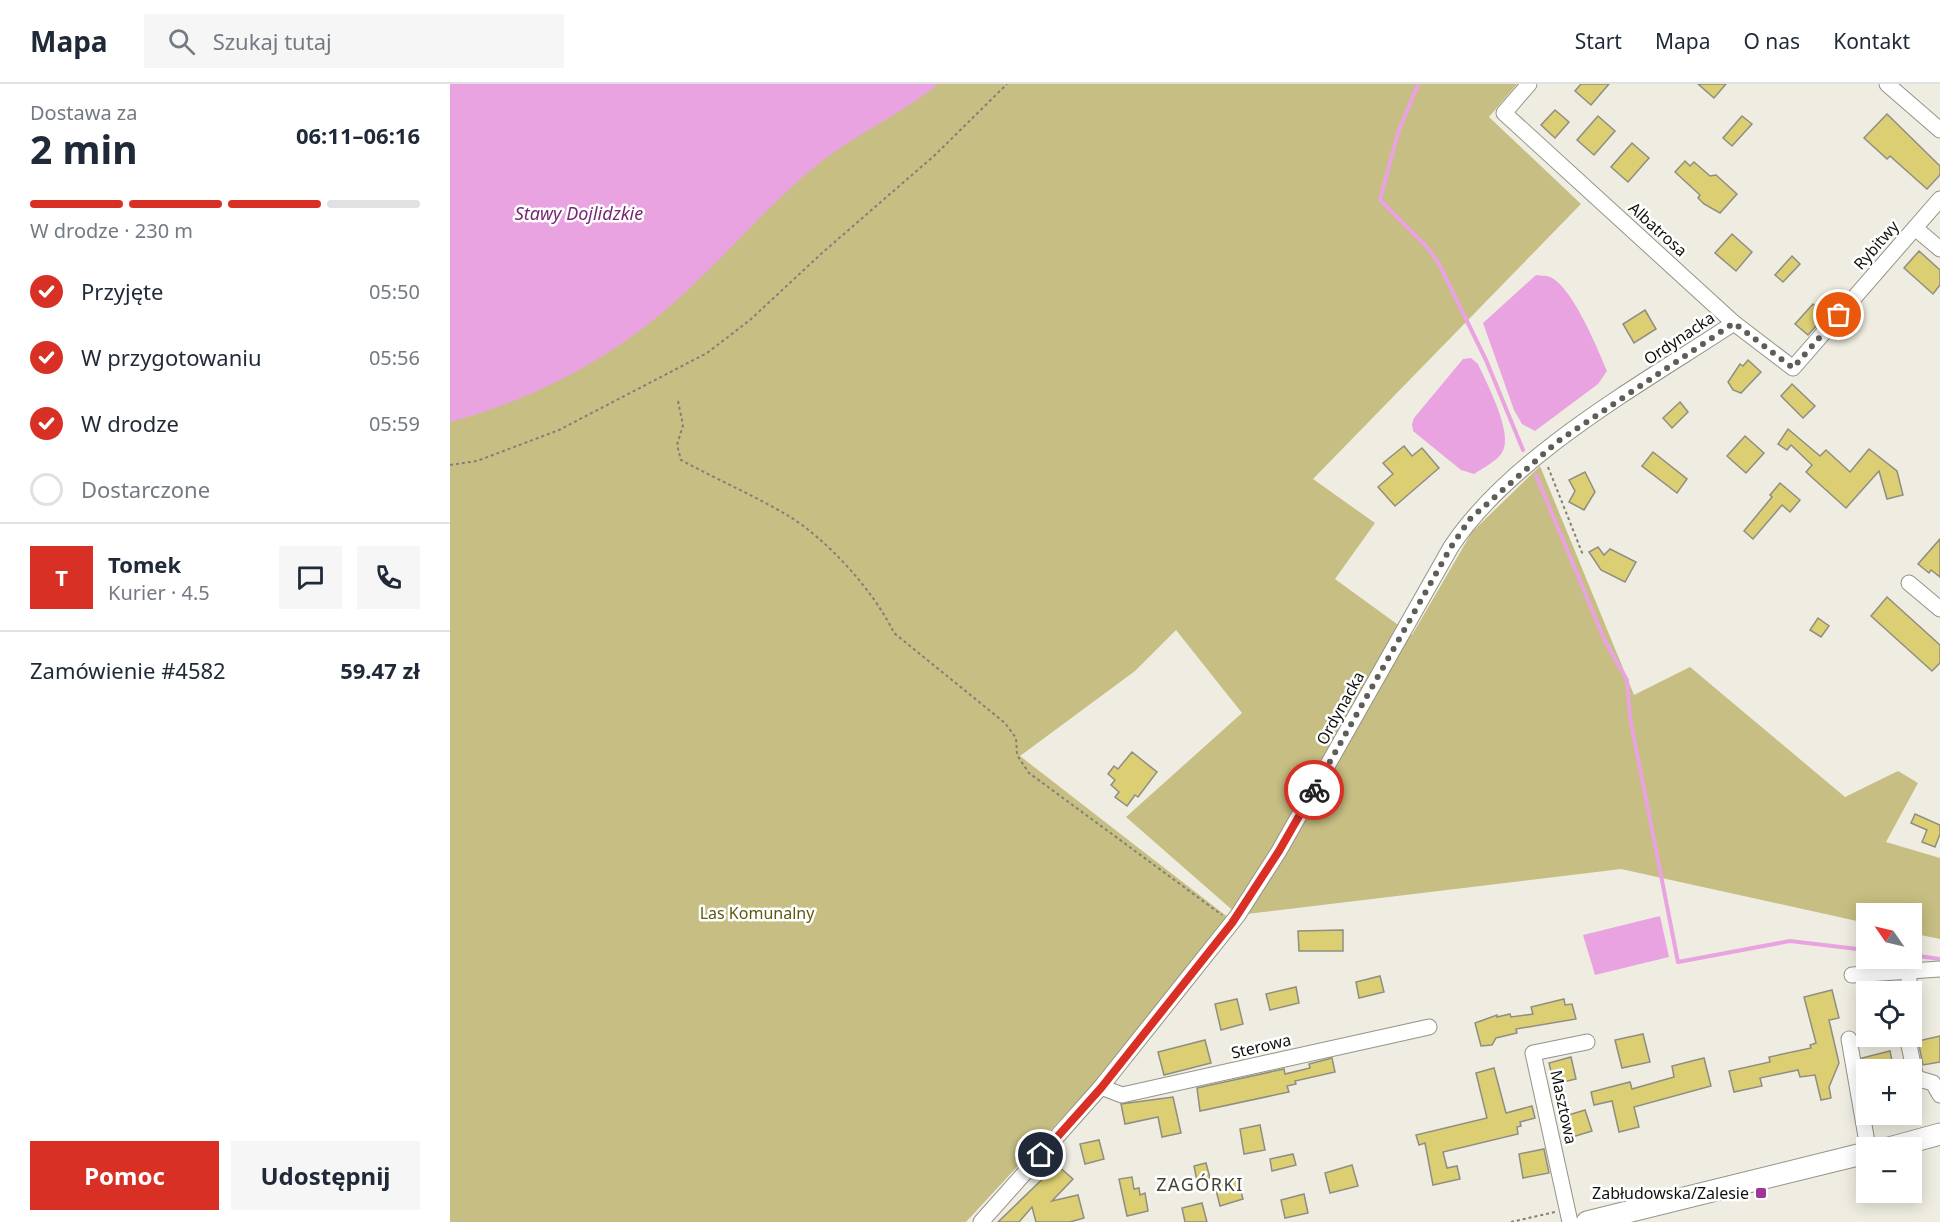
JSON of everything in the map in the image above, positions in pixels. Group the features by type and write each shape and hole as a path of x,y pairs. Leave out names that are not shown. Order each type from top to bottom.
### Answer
{"highway":[{"path":"1922,1139 1940,1134"},
{"path":"1587,1222 1628,1218 1856,1156"}],"street":[{"name":"Albatrosa","path":"1529,84 1504,113 1734,323 1793,368"},
{"path":"1887,84 1940,130"},
{"name":"Rybitwy","path":"1793,368 1940,199"},
{"name":"Rybitwy","path":"1915,228 1940,249"},
{"name":"Ordynacka","path":"981,1222 1101,1088 1232,923 1279,851 1461,532 1484,504 1542,454 1734,323"},
{"path":"1909,583 1940,609"},
{"path":"1852,975 1940,969"},
{"path":"1910,971 1910,981"},
{"name":"Sterowa","path":"1101,1088 1122,1095 1429,1027"},
{"path":"1849,1039 1866,1137"},
{"name":"Masztowa","path":"1570,1222 1533,1053 1587,1042"},
{"path":"1909,1047 1916,1078 1933,1083 1940,1095"}],"path":[{"path":"450,465 477,461 550,434 707,353 750,320 822,253 935,156 1007,84"},
{"path":"678,401 683,425 677,445 681,460 787,515 814,537 854,574 885,614 894,633 1005,723 1016,738 1017,755 1029,773 1232,923"},
{"path":"1542,454 1583,555"}],"green space":[{"name":"Las Komunalny","path":"450,84 1517,84 1489,117 1581,204 1313,479 1375,523 1335,579 1412,635 1472,532 1540,466 1634,695 1690,667 1845,797 1898,771 1918,783 1886,842 1940,858 1940,939 1922,935 1922,903 1856,903 1856,921 1621,869 1238,915 1126,817 1242,713 1176,630 1135,671 1020,756 1229,918 1097,1080 966,1222 450,1222"}],"water":[{"name":"Stawy Dojlidzkie","path":"450,84 938,84 817,165 777,201 683,295 615,348 535,392 507,404 450,422"},
{"path":"1536,275 1550,277 1567,292 1583,319 1607,371 1598,384 1535,431 1522,424 1514,410 1483,323"},
{"path":"1471,358 1478,364 1493,396 1505,435 1505,446 1501,454 1474,474 1461,470 1413,431 1412,424 1414,418 1463,359"},
{"path":"1660,916 1669,957 1595,975 1583,935"}],"building":[{"path":"1581,84 1609,84 1591,105 1575,91"},
{"path":"1698,84 1726,84 1714,98"},
{"path":"1555,110 1569,122 1555,138 1541,125"},
{"path":"1887,114 1940,166 1940,175 1927,189 1890,156 1887,159 1864,138"},
{"path":"1598,116 1615,131 1594,155 1577,140"},
{"path":"1742,116 1752,124 1732,146 1723,138"},
{"path":"1632,143 1649,158 1628,182 1611,167"},
{"path":"1685,161 1690,166 1694,162 1710,176 1716,175 1737,194 1720,213 1704,204 1698,198 1700,195 1675,172"},
{"path":"1732,234 1752,252 1736,271 1715,253"},
{"path":"1919,251 1940,270 1940,285 1933,294 1904,268"},
{"path":"1792,256 1800,264 1783,282 1775,275"},
{"path":"1813,304 1826,315 1808,335 1795,324"},
{"path":"1645,310 1656,329 1634,343 1623,324"},
{"path":"1748,360 1761,372 1741,393 1733,390 1728,382 1740,364 1743,366"},
{"path":"1792,384 1815,406 1803,418 1781,396"},
{"path":"1680,402 1688,412 1672,428 1663,418"},
{"path":"1788,429 1820,456 1826,450 1850,472 1869,449 1897,471 1903,495 1887,499 1879,471 1846,508 1806,472 1812,465 1791,445 1787,450 1778,444"},
{"path":"1745,436 1764,453 1746,473 1727,456"},
{"path":"1404,446 1412,456 1422,448 1439,468 1395,506 1378,487 1393,474 1383,463"},
{"path":"1653,452 1687,479 1677,493 1642,466"},
{"path":"1585,472 1595,492 1584,510 1569,502 1575,491 1569,480"},
{"path":"1780,483 1800,500 1790,512 1782,505 1753,539 1744,531 1772,497 1770,495"},
{"path":"1940,539 1940,577 1931,570 1929,573 1918,564"},
{"path":"1598,547 1604,555 1610,549 1636,562 1625,582 1601,570 1589,552"},
{"path":"1887,597 1940,645 1940,663 1932,671 1871,616"},
{"path":"1818,618 1829,626 1821,637 1810,630"},
{"path":"1132,752 1157,772 1138,797 1135,795 1127,806 1115,797 1119,792 1111,785 1115,780 1108,774 1114,766 1118,769"},
{"path":"1915,814 1940,825 1940,834 1935,847 1922,842 1927,830 1911,823"},
{"path":"1343,930 1343,951 1299,951 1298,931"},
{"path":"1380,976 1384,992 1359,998 1356,982"},
{"path":"1296,987 1299,1003 1270,1010 1266,994"},
{"path":"1832,990 1839,1018 1829,1020 1839,1063 1829,1087 1831,1098 1821,1100 1815,1075 1800,1077 1798,1070 1760,1078 1762,1086 1734,1092 1729,1071 1770,1062 1769,1057 1811,1048 1810,1045 1816,1043 1804,997"},
{"path":"1237,999 1243,1024 1221,1030 1215,1004"},
{"path":"1564,999 1565,1005 1572,1004 1576,1019 1516,1029 1517,1033 1496,1038 1492,1045 1481,1046 1475,1023 1497,1015 1497,1017 1510,1014 1511,1017 1533,1014 1531,1007"},
{"path":"1643,1034 1650,1062 1622,1068 1615,1040"},
{"path":"1940,1036 1940,1062 1923,1065 1919,1047 1922,1047 1922,1040"},
{"path":"1205,1040 1211,1063 1164,1075 1158,1052"},
{"path":"1890,1051 1892,1059 1862,1059"},
{"path":"1571,1057 1576,1079 1554,1084 1549,1063"},
{"path":"1332,1058 1335,1072 1295,1081 1296,1084 1287,1086 1289,1092 1200,1111 1197,1088 1284,1069 1285,1074 1310,1068 1309,1064"},
{"path":"1704,1058 1711,1086 1634,1107 1639,1127 1619,1132 1612,1101 1594,1105 1591,1092 1630,1082 1632,1089 1674,1077 1672,1066"},
{"path":"1494,1068 1506,1113 1532,1106 1535,1118 1520,1122 1521,1126 1517,1127 1518,1134 1443,1152 1447,1168 1457,1166 1460,1179 1433,1185 1425,1143 1419,1145 1416,1135 1487,1118 1476,1073"},
{"path":"1173,1097 1181,1133 1162,1137 1158,1117 1125,1124 1121,1104"},
{"path":"1585,1110 1592,1131 1569,1138 1562,1117"},
{"path":"1260,1125 1265,1150 1244,1154 1240,1129"},
{"path":"1099,1140 1104,1159 1085,1164 1080,1144"},
{"path":"1544,1149 1549,1173 1523,1178 1519,1154"},
{"path":"1293,1154 1296,1165 1272,1171 1270,1159"},
{"path":"1206,1163 1210,1178 1197,1181 1194,1166"},
{"path":"1057,1165 1073,1179 1052,1201 1078,1195 1084,1218 1070,1222 1036,1222 1032,1207 1019,1222 998,1222"},
{"path":"1352,1165 1358,1186 1330,1193 1325,1173"},
{"path":"1132,1177 1134,1189 1139,1188 1140,1195 1145,1193 1148,1211 1127,1216 1119,1179"},
{"path":"1238,1180 1243,1199 1220,1206 1215,1186"},
{"path":"1304,1194 1308,1213 1285,1218 1281,1200"},
{"path":"1202,1203 1207,1222 1185,1222 1182,1208"}],"waterway":[{"path":"1418,84 1398,133 1380,200 1426,246 1438,262 1486,360 1523,450"},
{"path":"1536,475 1605,641 1627,680 1630,718 1678,962 1790,941 1856,949"},
{"path":"1922,957 1940,959"}],"way so far":[{"path":"1314,790 1451,547 1470,519 1484,504 1572,431 1734,323 1793,368 1839,315"}],"place":[{"name":"Zabłudowska/Zalesie","path":"1761,1193"}],"district":[{"name":"ZAGÓRKI","path":"1200,1185"}],"route":[{"path":"1041,1155 1101,1088 1232,923 1279,851 1314,790"}]}
